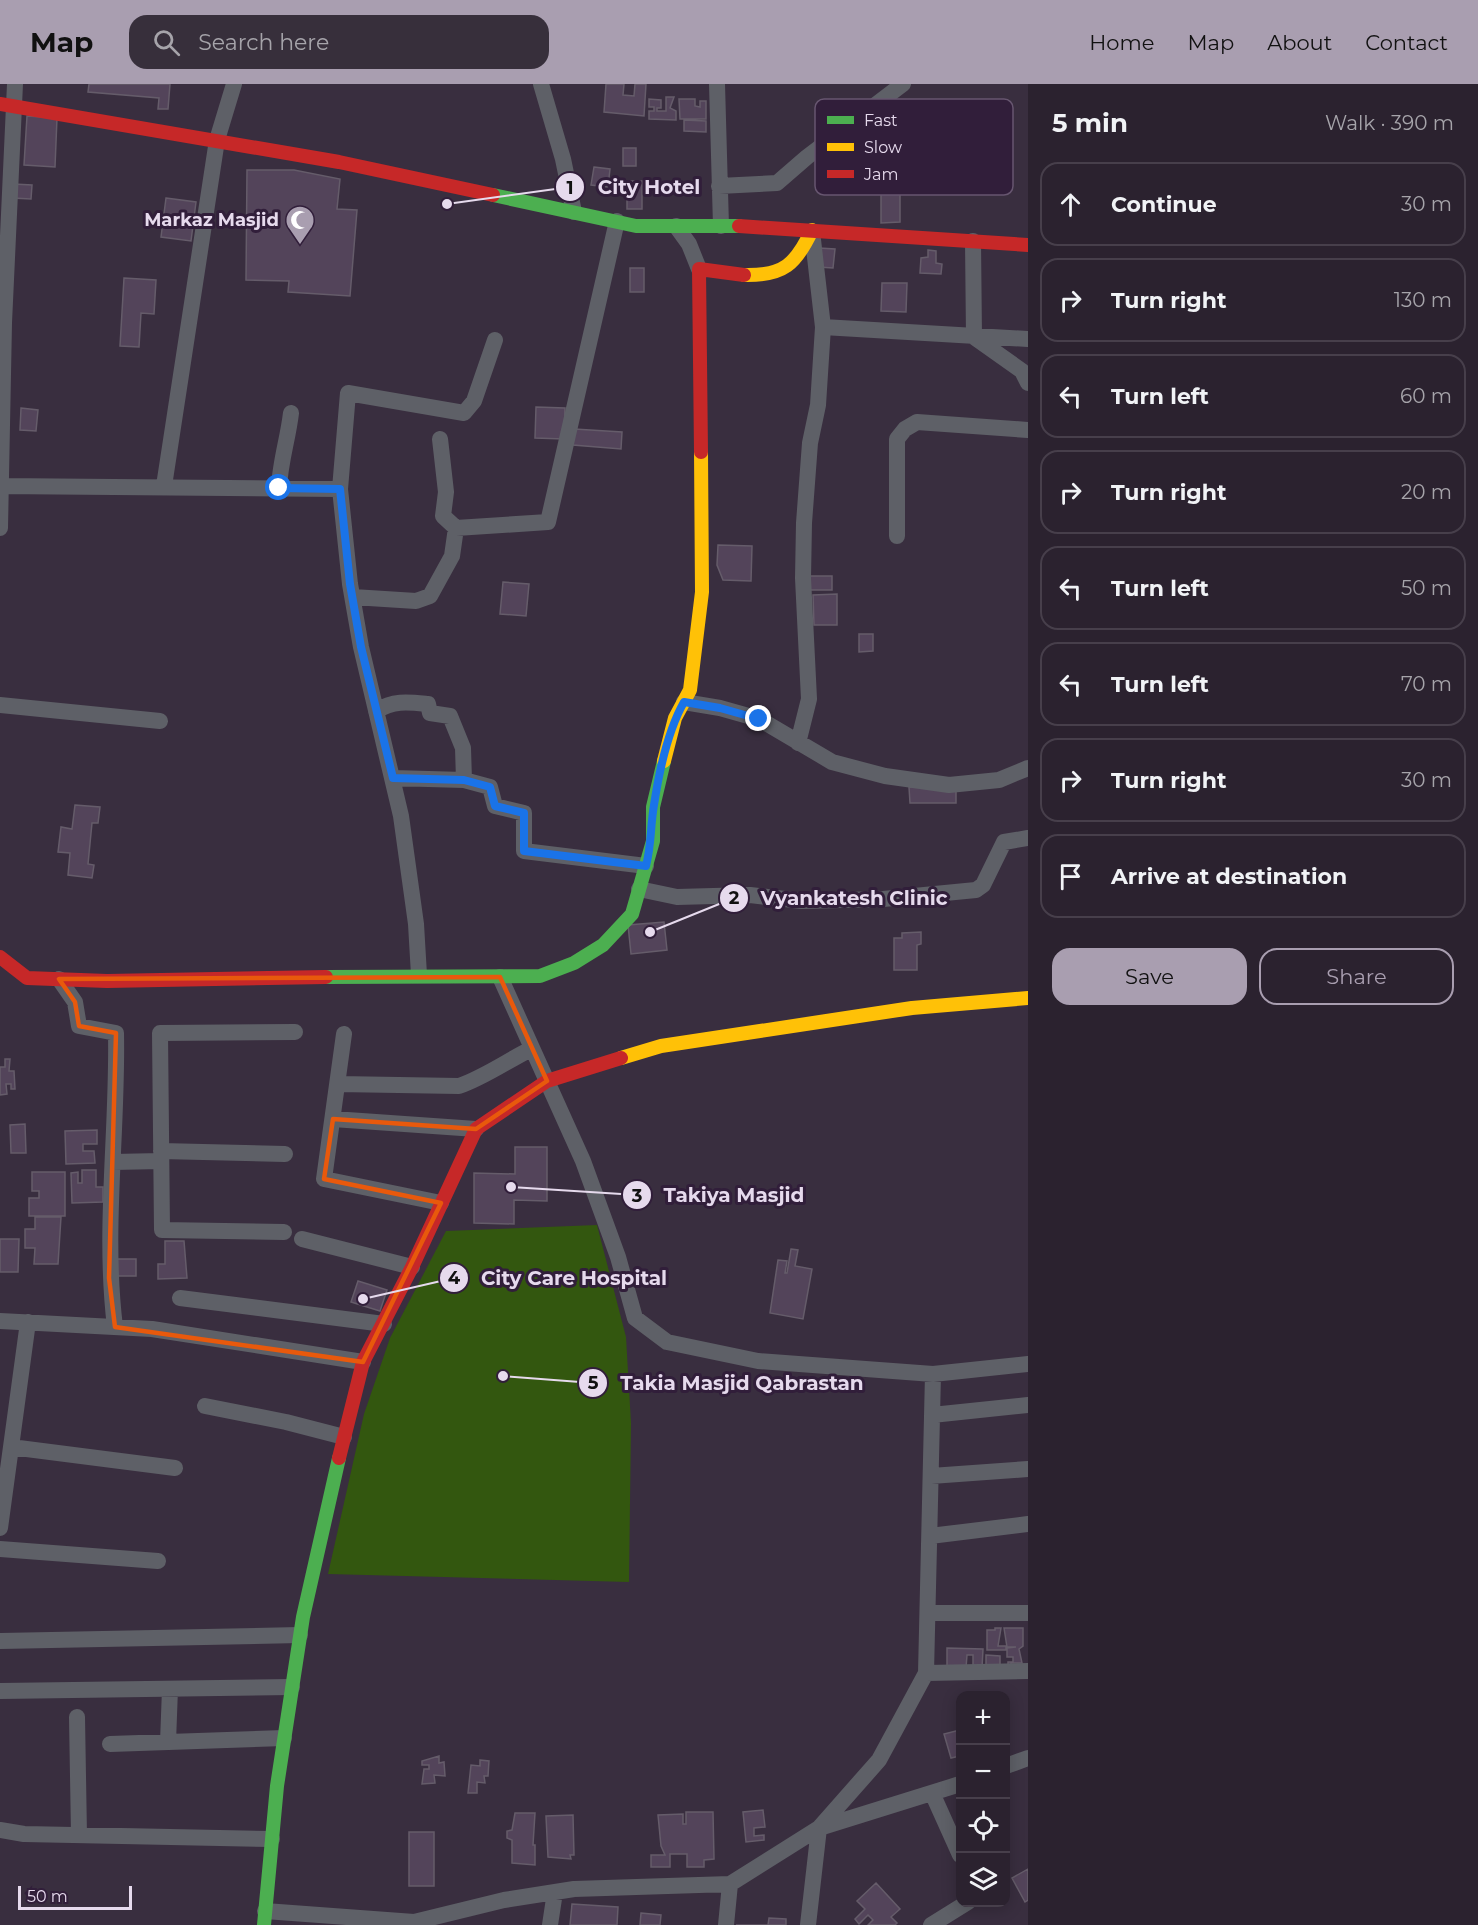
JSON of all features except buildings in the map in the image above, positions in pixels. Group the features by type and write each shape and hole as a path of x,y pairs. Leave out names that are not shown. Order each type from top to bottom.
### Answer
{"street":[{"path":"0,528 7,105 15,84"},
{"path":"164,486 217,140 234,84"},
{"path":"541,84 563,159 574,212"},
{"path":"717,84 721,226"},
{"path":"883,99 903,84"},
{"path":"7,105 339,162 636,226 721,226 812,230 1028,245"},
{"path":"719,186 777,183 815,151"},
{"path":"440,439 446,492 443,516 456,528 548,522 617,221"},
{"path":"0,957 27,978 107,981 419,975 540,976 584,957 603,945 632,914 653,841 653,807 675,718 690,690 702,592 699,269 689,244 676,226"},
{"path":"699,269 746,275 770,274 794,262 812,230"},
{"path":"798,743 809,699 803,578 804,523 810,443 818,405 823,327 812,230"},
{"path":"973,241 974,337"},
{"path":"823,327 1028,339"},
{"path":"974,337 1022,371 1028,383"},
{"path":"419,975 410,880 393,778 352,597 340,489 348,393 464,413 474,401 495,340"},
{"path":"279,488 280,462 288,440 291,413"},
{"path":"897,536 897,439 905,429 917,422 1028,430"},
{"path":"1,486 340,489"},
{"path":"352,597 416,601 430,596 452,556 456,528"},
{"path":"376,711 389,704 405,701 428,704 430,713 450,716 463,748 464,780"},
{"path":"684,702 720,708 759,719 832,762 885,776 949,785 999,780 1028,768"},
{"path":"0,705 160,721"},
{"path":"393,778 464,780 490,787 495,806 524,813 524,851 646,866"},
{"path":"639,889 677,897 750,896 802,901 883,899 976,890 983,885 1004,842 1028,838"},
{"path":"500,977 583,1161 618,1257 635,1318 667,1342 758,1361 933,1374 1028,1364"},
{"path":"59,979 75,1002 79,1026 116,1033 117,1084 109,1278 115,1327"},
{"path":"956,1786 933,1795 819,1828 730,1884 555,1892 504,1900 414,1922 264,1918 284,1738 300,1635 363,1362 412,1267 476,1129 547,1081 661,1046 912,1008 1028,998"},
{"path":"284,1232 162,1230 160,1033 295,1032"},
{"path":"344,1034 324,1179 441,1203"},
{"path":"338,1084 459,1086 475,1081 498,1065 531,1049"},
{"path":"333,1119 476,1129"},
{"path":"113,1162 162,1156 285,1154"},
{"path":"302,1239 412,1267"},
{"path":"180,1298 384,1324"},
{"path":"0,1321 152,1329 363,1362"},
{"path":"0,1528 28,1322"},
{"path":"808,1925 819,1828 879,1760 926,1673 933,1374"},
{"path":"932,1415 1028,1405"},
{"path":"205,1407 286,1422 344,1437"},
{"path":"11,1447 176,1467"},
{"path":"931,1476 1028,1469"},
{"path":"930,1536 1028,1524"},
{"path":"0,1549 158,1562"},
{"path":"928,1613 1028,1613"},
{"path":"0,1641 300,1635"},
{"path":"926,1673 1028,1671"},
{"path":"0,1691 292,1687"},
{"path":"168,1742 170,1689"},
{"path":"77,1717 79,1835"},
{"path":"110,1744 284,1738"},
{"path":"1010,1764 1028,1758"},
{"path":"933,1795 959,1853"},
{"path":"0,1830 24,1834 272,1839"},
{"path":"726,1925 730,1884"},
{"path":"550,1925 555,1892"},
{"path":"931,1925 960,1907"}],"highlighted area":[{"path":"500,977 547,1081 476,1129 333,1119 324,1179 441,1203 363,1362 115,1327 109,1278 116,1033 79,1026 75,1002 59,979"}],"green space":[{"path":"597,1225 626,1337 631,1423 629,1582 328,1574 364,1414 390,1338 446,1231"}],"traffic: fast":[{"path":"493,195 636,226 739,226"},
{"path":"326,977 540,976 574,963 603,945 632,914 653,841 653,807 664,761"},
{"path":"264,1925 277,1786 303,1617 339,1458"}],"traffic: slow":[{"path":"744,275 769,273 787,266 800,252 812,230"},
{"path":"664,761 675,718 690,690 702,592 701,452"},
{"path":"621,1058 661,1046 912,1008 1028,998"}],"traffic: jam":[{"path":"0,104 339,162 493,195"},
{"path":"739,226 1028,245"},
{"path":"701,452 699,269 744,275"},
{"path":"0,957 27,978 107,981 326,977"},
{"path":"339,1458 363,1362 412,1267 476,1129 547,1081 621,1058"}],"place":[{"name":"City Hotel","path":"447,204"},
{"name":"Markaz Masjid","path":"300,246"},
{"name":"Vyankatesh Clinic","path":"650,932"},
{"name":"Takiya Masjid","path":"511,1187"},
{"name":"City Care Hospital","path":"363,1299"},
{"name":"Takia Masjid Qabrastan","path":"503,1376"}],"route":[{"path":"279,488 340,489 350,584 361,647 393,778 464,780 490,787 495,806 524,813 524,851 646,866 653,841 653,807 675,718 684,702 720,708 759,719"}]}
